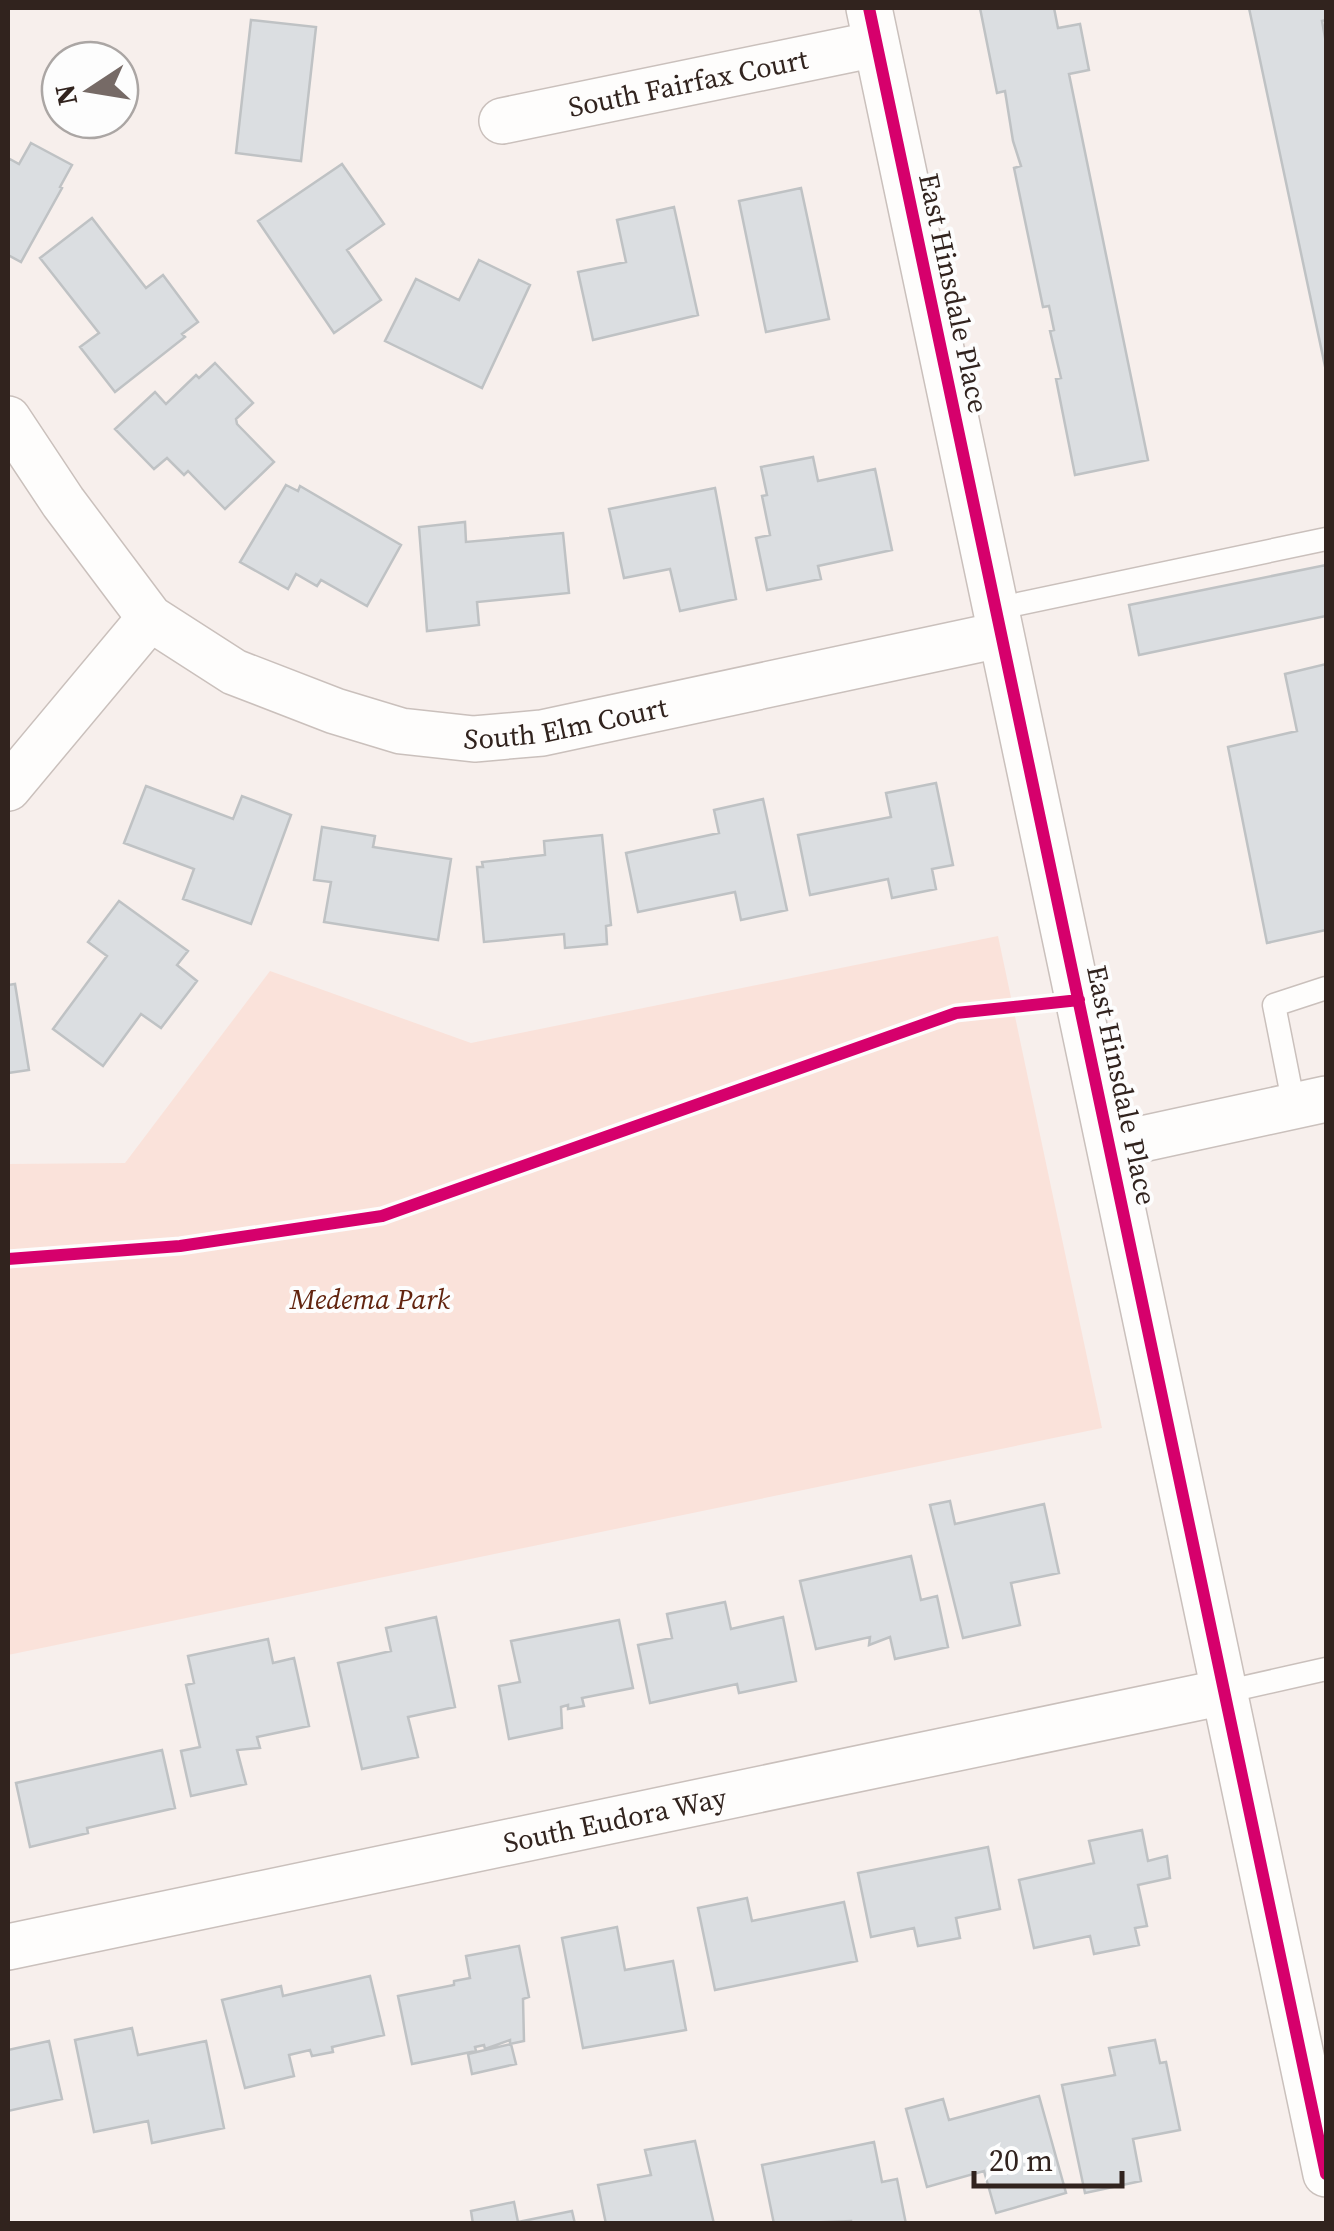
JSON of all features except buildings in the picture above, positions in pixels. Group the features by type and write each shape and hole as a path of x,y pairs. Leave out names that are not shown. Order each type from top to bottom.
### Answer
{"street":[{"name":"South Fairfax Court","path":"502,122 872,26"},
{"name":"East Hinsdale Place","path":"872,26 1326,2174"},
{"name":"South Elm Court","path":"8,419 63,502 150,618 234,672 334,711 401,731 474,740 542,733 997,622"},
{"path":"8,788 150,618"},
{"path":"1110,1146 1310,1102"},
{"name":"South Eudora Way","path":"8,1947 1224,1692"}],"lane":[{"path":"997,622 1326,539"},
{"path":"1310,1102 1274,1006 1326,988"},
{"path":"1224,1692 1326,1669"}],"green space":[{"name":"Medema Park","path":"998,936 1102,1428 8,1655 8,1164 125,1163 270,971 471,1043"}],"cycle path":[{"path":"869,8 1326,2174"},
{"path":"8,1259 180,1246 382,1216 956,1013 1079,1000"}]}
